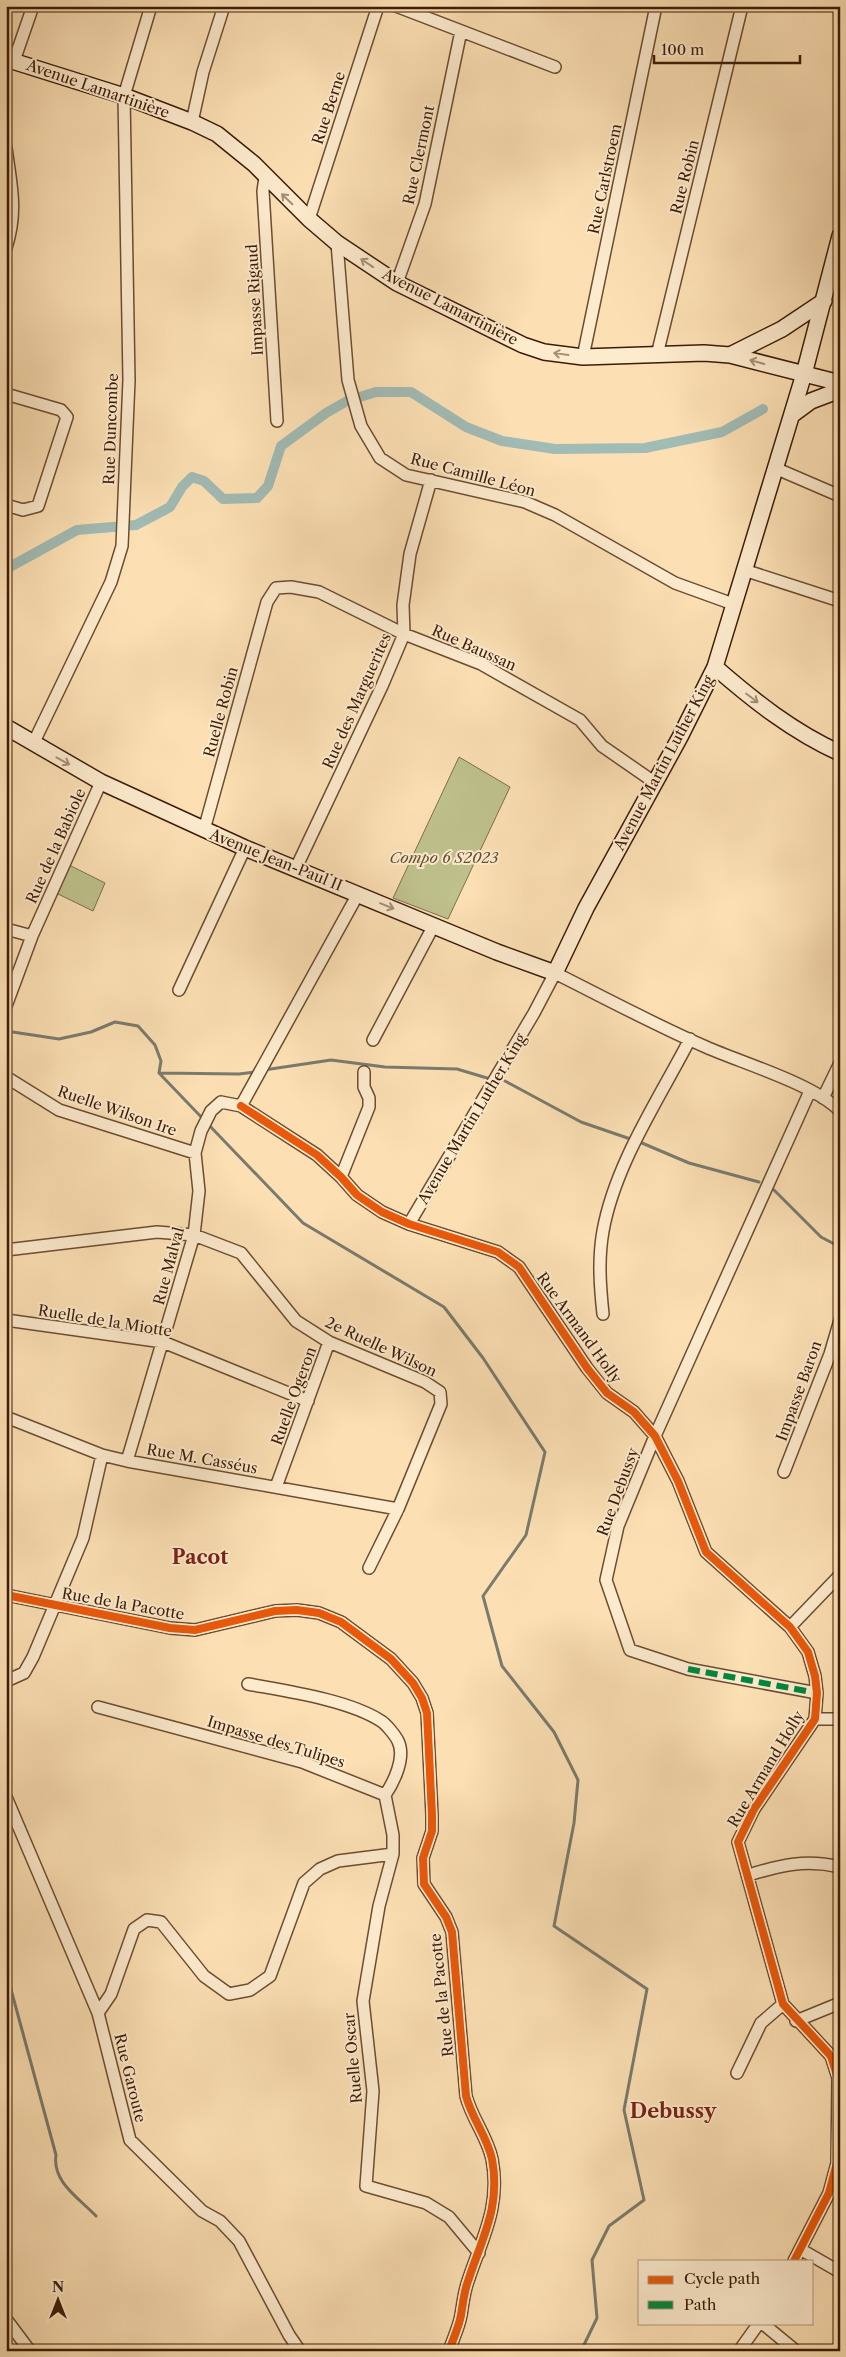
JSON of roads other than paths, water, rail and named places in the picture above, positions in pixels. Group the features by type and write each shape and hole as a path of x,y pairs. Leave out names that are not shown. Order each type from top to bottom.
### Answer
{"street":[{"path":"10,60 33,6"},
{"name":"Rue Duncombe","path":"32,744 111,582 122,546 129,380 124,96 151,6"},
{"path":"192,122 203,72 224,6"},
{"name":"Rue Berne","path":"309,219 378,6"},
{"path":"396,6 555,67"},
{"name":"Rue Carlstroem","path":"583,357 656,6"},
{"name":"Rue Robin","path":"657,355 742,6"},
{"name":"Rue Clermont","path":"397,283 425,204 460,31"},
{"name":"Avenue Lamartinière","path":"10,60 124,96 192,122 217,134 254,164 309,219 337,243 397,283 523,345 544,352 583,357 730,355 840,383"},
{"path":"6,148 13,226 6,248"},
{"name":"Impasse Rigaud","path":"265,177 263,191 277,421"},
{"name":"Avenue Martin Luther King","path":"409,1224 534,1013 586,908 680,737 715,667 836,266 840,236"},
{"name":"Rue Camille Léon","path":"337,243 348,380 361,426 380,458 406,475 525,502 554,515 675,583 733,604"},
{"path":"730,355 782,329 824,301"},
{"path":"792,415 811,401 840,390"},
{"path":"6,394 61,410 67,417 38,506 23,510 6,505"},
{"path":"775,468 840,496"},
{"name":"Rue des Marguerites","path":"296,868 382,686 404,634 403,605 410,554 431,480"},
{"path":"744,570 840,601"},
{"name":"Rue Baussan","path":"267,602 276,588 291,586 319,592 404,634 481,664 580,720 602,746 654,782"},
{"name":"Ruelle Robin","path":"204,830 267,602"},
{"path":"715,667 769,711 817,742 840,753"},
{"name":"Avenue Jean-Paul II","path":"6,727 32,744 101,782 204,830 497,952 555,973"},
{"name":"Rue de la Babiole","path":"6,1006 32,936 101,782"},
{"path":"180,990 245,848"},
{"path":"241,1106 358,894"},
{"path":"373,1040 434,925"},
{"path":"6,929 32,936"},
{"path":"555,973 690,1040 810,1091 840,1111"},
{"path":"603,1314 599,1276 603,1232 616,1185 636,1142 690,1040"},
{"path":"823,1098 840,1063"},
{"path":"342,1177 369,1108 370,1098 364,1087 364,1072"},
{"name":"Ruelle Wilson 1re","path":"6,1077 59,1110 195,1153"},
{"name":"Rue Debussy","path":"810,1091 656,1436 618,1526 606,1580 630,1650 688,1670 817,1693"},
{"name":"Rue Malval","path":"127,1461 194,1235 199,1191 195,1153 201,1131 211,1111 221,1102 241,1106"},
{"name":"Rue Armand Holly","path":"241,1106 317,1155 342,1177 357,1195 382,1212 409,1224 498,1252 519,1267 587,1368 607,1393 634,1412 656,1436 678,1481 706,1552 790,1627 808,1652 815,1676 817,1693 815,1719 754,1809 738,1842 749,1875 783,2004 796,2021 831,2056 838,2078 837,2163 829,2193 794,2260"},
{"name":"2e Ruelle Wilson","path":"6,1250 157,1232 194,1235 242,1253 296,1321 329,1342 425,1382 440,1392 440,1404 398,1509 369,1568"},
{"name":"Ruelle de la Miotte","path":"6,1320 163,1342 308,1401"},
{"name":"Impasse Baron","path":"784,1472 830,1354 840,1320"},
{"name":"Ruelle Ogeron","path":"276,1487 329,1342"},
{"name":"Rue M. Casséus","path":"6,1417 102,1455 127,1461 398,1509"},
{"path":"6,1681 24,1673 29,1667 83,1538 102,1455"},
{"path":"790,1627 840,1575"},
{"name":"Rue de la Pacotte","path":"6,1595 170,1628 195,1630 276,1612 297,1610 319,1613 340,1622 391,1659 413,1683 422,1698 429,1728 432,1815 432,1831 423,1858 424,1884 446,1917 452,1932 466,2096 470,2110 488,2145 492,2162 494,2203 490,2222 465,2289 461,2315 449,2351"},
{"path":"98,2013 111,1994 134,1928 147,1920 161,1922 204,1976 229,1994 250,1990 270,1976 304,1883 320,1869 338,1861 393,1854 393,1834 385,1795 395,1780 399,1765 399,1742 382,1721 316,1697 248,1684"},
{"name":"Impasse des Tulipes","path":"98,1707 302,1762 385,1795"},
{"path":"815,1719 840,1719"},
{"name":"Rue Garoute","path":"6,1797 98,2013 130,2140 202,2211 220,2221 239,2241 289,2335 300,2351"},
{"name":"Ruelle Oscar","path":"393,1854 379,1906 363,2001 373,2091 366,2186 426,2203 450,2217 479,2253"},
{"path":"749,1875 774,1868 813,1862 840,1867"},
{"path":"796,2021 840,2003"},
{"path":"736,2073 761,2023 783,2004"},
{"path":"800,2249 840,2272"},
{"path":"6,2319 30,2351"},
{"path":"739,2351 760,2324"},
{"path":"762,2324 796,2351"}],"waterway":[{"path":"6,569 77,530 136,525 170,507 182,487 192,477 204,481 223,499 257,498 268,486 281,446 326,413 347,401 376,392 411,392 466,427 502,441 555,449 645,448 722,432 763,409"},
{"path":"6,1031 59,1039 91,1032 115,1022 138,1026 155,1045 161,1061 159,1073"},
{"path":"264,1070 331,1060 385,1067 457,1069 487,1078"},
{"path":"159,1073 239,1074 255,1072"},
{"path":"159,1073 303,1223 444,1307 483,1358 545,1452 526,1535 483,1596 502,1666 554,1732 578,1780 574,1823 554,1926 647,1989 624,2110 644,2200 609,2226 592,2260 597,2318 581,2351"},
{"path":"505,1081 581,1122 642,1143 689,1163 759,1182"},
{"path":"772,1188 821,1237 840,1247"},
{"path":"6,1971 56,2155 58,2173 68,2189 96,2216"}],"district":[{"name":"Pacot","path":"200,1557"},
{"name":"Debussy","path":"673,2111"}],"park label":[{"name":"Compo 6 S2023","path":"444,858"}]}
